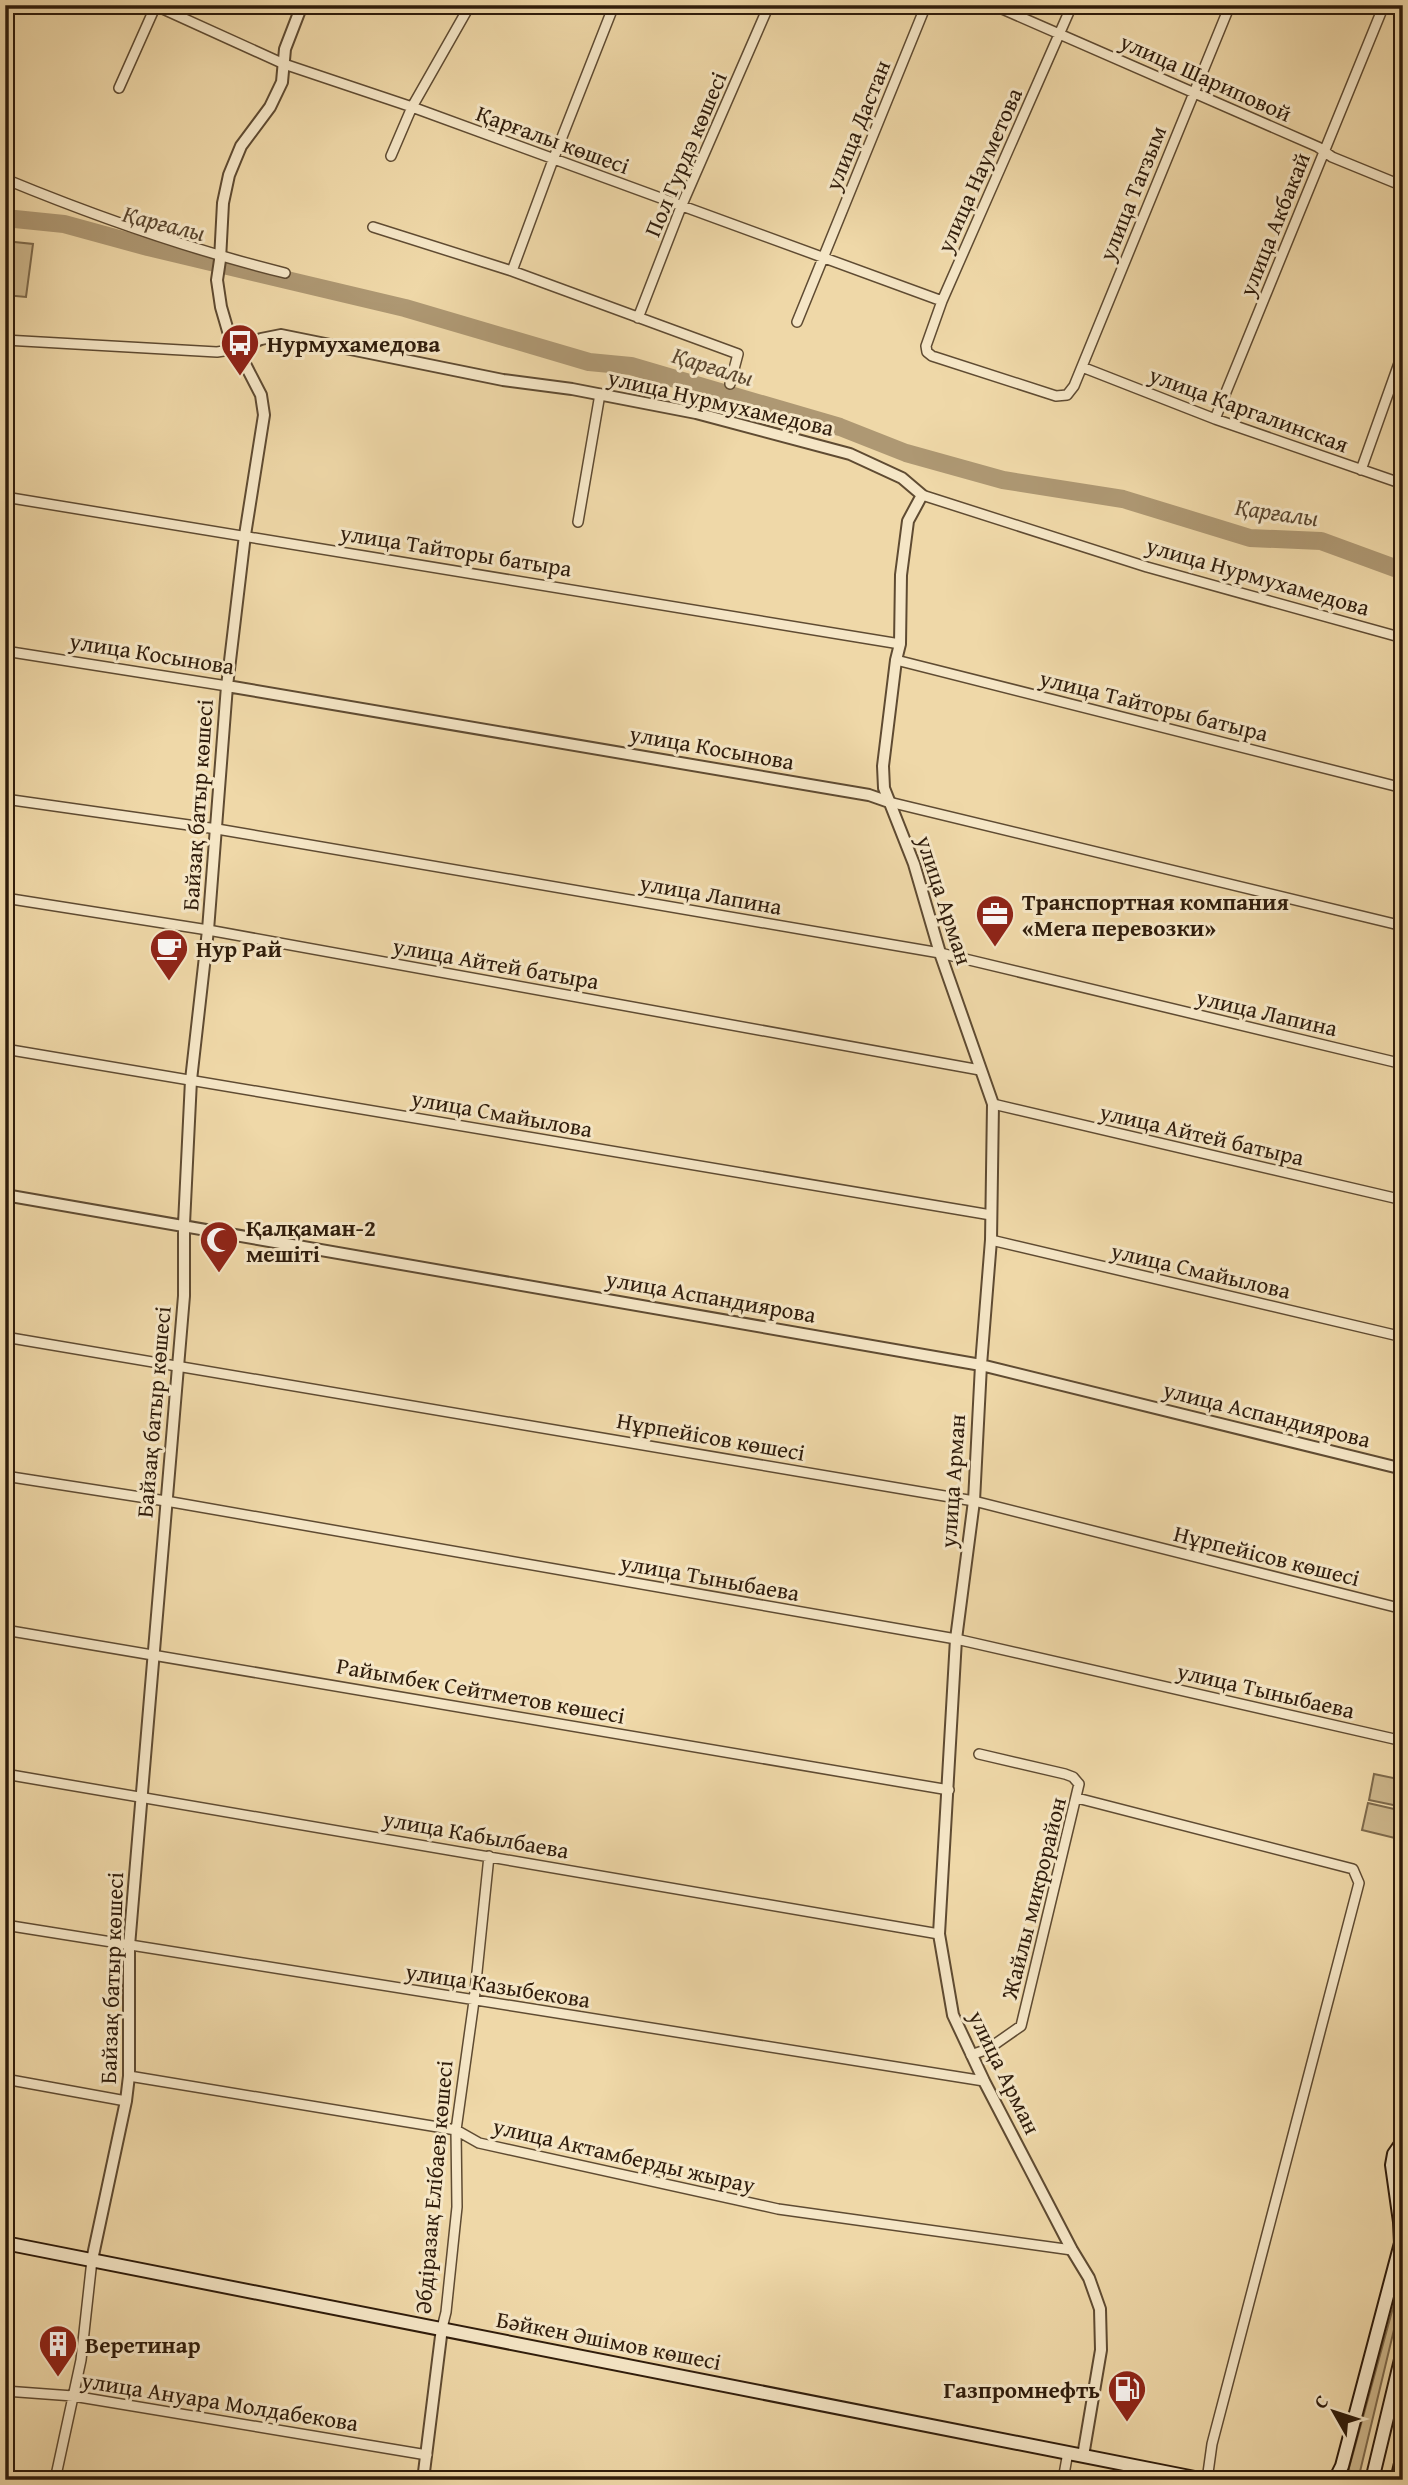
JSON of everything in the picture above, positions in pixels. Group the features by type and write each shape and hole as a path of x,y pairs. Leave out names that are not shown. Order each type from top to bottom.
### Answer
{"main road":[{"path":"1335,2480 1342,2466 1401,2243 1401,2222 1392,2165 1394,2154 1403,2141"},
{"path":"1392,2165 1403,2151"},
{"name":"Бәйкен Әшімов көшесі","path":"5,2242 1206,2480"},
{"path":"1372,2480 1403,2351"},
{"path":"1397,2480 1403,2455"},
{"path":"1342,2466 1343,2480"}],"street":[{"path":"5,12 8,5"},
{"path":"221,258 223,203 229,175 241,146 270,107 282,82 288,37 302,5"},
{"path":"391,156 412,107 470,5"},
{"path":"512,271 614,5"},
{"name":"Пол Гурдэ көшесі","path":"638,318 681,207 769,5"},
{"name":"улица Дастан","path":"797,322 926,5"},
{"name":"улица Шариповой","path":"993,5 1324,150 1332,157 1403,186"},
{"name":"улица Науметова","path":"1067,395 1056,396 932,356 927,352 926,346 942,301 1072,5"},
{"name":"улица Тагзым","path":"1067,395 1082,367 1230,5"},
{"name":"улица Акбакай","path":"1215,419 1384,5"},
{"path":"119,88 155,6"},
{"name":"Қарғалы көшесі","path":"155,6 284,64 412,107 942,301"},
{"path":"5,179 97,217 221,258 285,272"},
{"path":"373,227 512,271 738,354 730,384"},
{"name":"Байзақ батыр көшесі","path":"54,2480 73,2396 85,2327 92,2260 129,2076 129,1946 184,1296 184,1224 191,1080 208,930 227,686 245,535 264,415 261,395 228,331 217,280 221,258"},
{"name":"улица Нурмухамедова","path":"5,340 216,352 237,349 261,338 281,335 503,380 600,394 696,413 850,454 902,478 922,495 1147,567 1403,638"},
{"path":"1361,470 1403,352"},
{"name":"улица Каргалинская","path":"1082,367 1215,419 1403,484"},
{"path":"578,522 600,394"},
{"name":"улица Арман","path":"922,495 908,521 901,575 900,644 883,766 884,788 914,864 940,953 993,1104 991,1240 974,1501 956,1639 939,1934 953,2014 984,2081 1089,2278 1100,2309 1101,2350 1083,2456"},
{"name":"улица Тайторы батыра","path":"5,497 900,644"},
{"name":"улица Косынова","path":"5,651 856,793 1403,926"},
{"name":"улица Тайторы батыра","path":"896,660 1403,788"},
{"name":"улица Лапина","path":"5,799 217,830 940,953 1403,1064"},
{"name":"улица Айтей батыра","path":"5,898 208,930 980,1070"},
{"name":"улица Смайылова","path":"5,1049 992,1214"},
{"name":"улица Айтей батыра","path":"993,1104 1403,1200"},
{"name":"улица Аспандиярова","path":"5,1195 184,1224 981,1365 1403,1469"},
{"name":"улица Смайылова","path":"991,1240 1403,1338"},
{"name":"Нұрпейісов көшесі","path":"5,1337 974,1501 1403,1609"},
{"name":"улица Тыныбаева","path":"5,1476 166,1501 956,1639 1403,1741"},
{"name":"Райымбек Сейтметов көшесі","path":"5,1630 949,1790"},
{"name":"Жайлы микрорайон","path":"971,2055 988,2049 1021,2026 1079,1784 1073,1777 979,1755"},
{"name":"улица Кабылбаева","path":"5,1774 939,1934"},
{"path":"1077,1798 1353,1869 1359,1883 1212,2444 1206,2480"},
{"name":"Әбдіразақ Елібаев көшесі","path":"423,2480 446,2312 457,2207 456,2130 474,2001 489,1856"},
{"name":"улица Казыбекова","path":"5,1925 984,2081"},
{"name":"улица Актамберды жырау","path":"129,2076 456,2130 479,2143 778,2209 1072,2250"},
{"path":"5,2079 126,2101"},
{"name":"улица Ануара Молдабекова","path":"5,2391 73,2396 428,2455"},
{"path":"1063,2480 1068,2452"}],"shaded area":[{"path":"5,241 33,244 26,297 5,295"},
{"path":"1374,1774 1403,1780 1403,1807 1369,1800"},
{"path":"1368,1803 1403,1811 1403,1840 1362,1830"},
{"path":"1403,2271 1403,2292 1358,2480 1350,2480 1349,2468"}],"waterway":[{"name":"Қарғалы","path":"5,218 64,224 148,247 405,308 589,362 631,366 840,427 906,453 1003,480 1123,499 1250,538 1321,541 1403,571"}],"place":[{"name":"Нурмухамедова","path":"240,377"},
{"name":"Транспортная компания «Мега перевозки»","path":"995,948"},
{"name":"Нур Рай","path":"169,982"},
{"name":"Қалқаман-2 мешіті","path":"219,1274"},
{"name":"Веретинар","path":"58,2378"},
{"name":"Газпромнефть","path":"1127,2423"}]}
